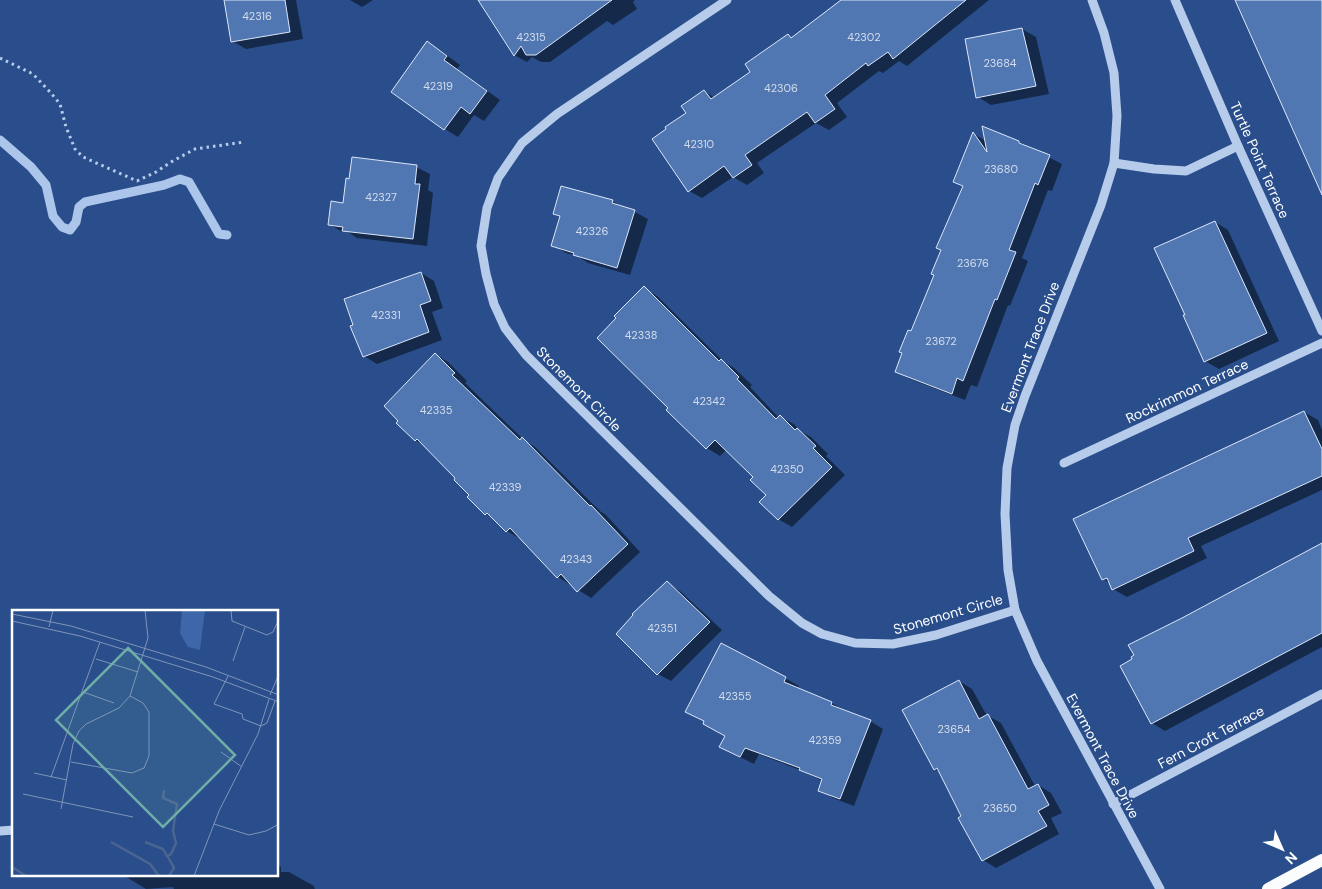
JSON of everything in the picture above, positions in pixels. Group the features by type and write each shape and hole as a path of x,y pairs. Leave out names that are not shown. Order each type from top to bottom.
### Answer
{"main road":[{"path":"1268,889 1322,860"}],"street":[{"name":"Stonemont Circle","path":"727,0 557,114 522,142 498,178 487,208 481,246 494,304 505,328 526,355 769,596 802,623 822,634 854,643 893,644 936,635 1014,610"},
{"name":"Evermont Trace Drive","path":"1092,0 1104,33 1114,73 1117,116 1114,163 1101,205 1015,424 1007,468 1005,514 1008,570 1014,610 1036,661 1160,889"},
{"name":"Turtle Point Terrace","path":"1175,0 1238,146 1322,331"},
{"path":"1114,163 1154,169 1186,171 1238,146"},
{"name":"Rockrimmon Terrace","path":"1064,463 1322,343"},
{"name":"Fern Croft Terrace","path":"1113,804 1322,694"}],"path":[{"path":"0,58 33,74 60,104 66,127 75,149 82,157 137,181 196,149 244,142"}],"building":[{"path":"224,0 285,0 290,32 231,42"},
{"path":"478,0 612,0 536,55 526,55 521,46 514,56"},
{"path":"841,0 966,0 893,59 888,52 868,66 866,63 825,95 835,109 815,123 807,112 745,155 752,165 733,178 724,166 688,192 652,139 666,129 665,127 686,113 681,106 704,90 711,99 750,72 745,64 788,34 791,38"},
{"path":"1235,0 1322,0 1322,195"},
{"path":"1022,28 1036,86 976,98 965,39"},
{"path":"427,41 447,56 444,60 487,91 470,114 461,107 444,130 391,92"},
{"path":"982,126 1050,155 1038,185 1035,183 1009,250 1016,252 997,300 995,299 963,381 957,378 952,394 895,372 902,353 899,352 908,330 911,331 934,275 931,274 941,250 936,248 963,186 953,182 973,132 987,152"},
{"path":"352,157 417,165 415,184 420,184 413,239 342,231 343,227 328,225 331,201 343,203 346,178 349,179"},
{"path":"561,186 613,200 612,203 635,210 617,268 573,255 574,253 551,246 560,216 553,214"},
{"path":"1215,221 1267,333 1204,362 1154,248"},
{"path":"421,272 431,301 420,305 429,332 363,357 350,326 353,325 344,299"},
{"path":"644,286 719,361 721,359 739,377 737,379 776,419 780,415 795,430 797,428 816,446 813,448 832,467 778,520 759,502 766,495 750,480 753,477 715,440 706,449 666,410 668,408 597,338 616,318 614,316"},
{"path":"435,353 455,373 452,375 520,440 522,437 628,544 577,592 561,574 557,578 510,528 506,532 487,513 485,515 467,497 469,495 454,480 455,478 417,439 415,441 396,423 398,421 384,406"},
{"path":"1304,411 1322,449 1322,476 1188,538 1194,551 1112,590 1107,578 1102,580 1073,519"},
{"path":"1322,543 1322,633 1151,724 1120,666 1132,659 1131,657 1134,655 1128,645"},
{"path":"667,581 710,622 657,675 616,634 632,614"},
{"path":"721,643 786,677 784,682 832,702 831,705 871,720 840,799 818,791 822,779 799,770 800,768 745,748 740,757 719,747 725,736 703,724 704,721 685,712"},
{"path":"959,680 979,719 988,714 1028,789 1038,784 1049,805 1038,811 1047,826 982,861 958,818 961,816 937,768 934,770 902,710"}],"waterway":[{"path":"0,140 31,167 46,185 53,216 62,227 70,230 76,222 79,207 85,202 164,185 180,179 189,182 219,234 227,235"}]}
